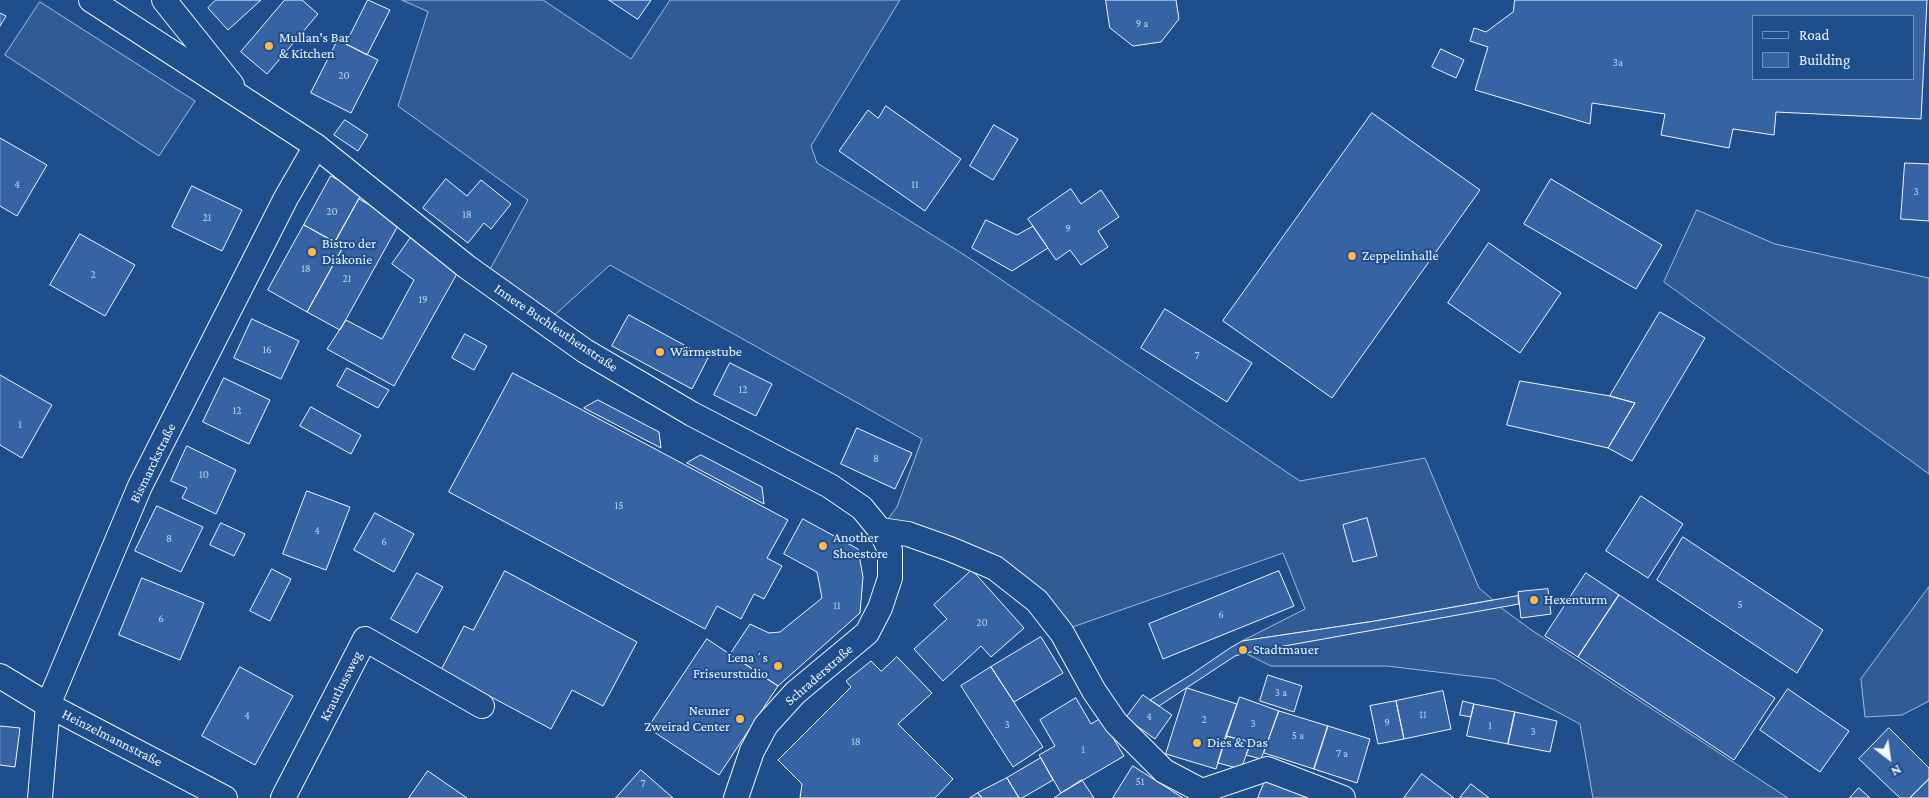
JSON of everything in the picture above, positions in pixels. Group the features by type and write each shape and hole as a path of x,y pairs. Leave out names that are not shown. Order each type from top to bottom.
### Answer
{"street":[{"name":"Innere Buchleuthenstraße","path":"164,0 246,102"},
{"name":"Innere Buchleuthenstraße","path":"100,3 246,102 316,146 467,267 585,351 692,414 830,486 862,508 880,530 890,550 890,578 880,608"},
{"name":"Bismarckstraße","path":"40,798 48,705 140,486 286,198 316,146"},
{"path":"880,530 908,534 995,568 1037,602 1062,633 1094,691 1116,723 1164,771 1200,794 1267,769 1343,798"},
{"name":"Schraderstraße","path":"736,798 752,751 766,725 794,693 866,633 880,608"},
{"name":"Krautlussweg","path":"282,798 365,640 482,706"},
{"name":"Heinzelmannstraße","path":"0,676 48,705 225,798"}],"shaded area":[{"path":"402,0 543,0 631,59 670,0 900,0 811,146 817,163 966,256 1300,481 1425,458 1479,588 1493,600 1375,621 1242,641 1305,609 1283,553 1067,629 1044,597 888,519 897,507 922,439 610,265 549,320 488,273 528,200 398,106 428,12"},
{"path":"40,2 195,101 159,156 5,55"},
{"path":"1697,210 1775,244 1929,278 1929,474 1664,282"},
{"path":"1929,587 1929,701 1902,715 1865,717 1861,679"},
{"path":"1500,607 1530,629 1788,798 1593,798 1580,724 1495,679 1387,666 1271,666 1245,653"}],"building":[{"path":"216,0 261,0 228,30 208,8"},
{"path":"285,0 302,0 318,14 267,74 241,52"},
{"path":"368,0 390,10 367,55 346,44"},
{"path":"609,0 651,0 638,19"},
{"path":"1106,0 1176,0 1179,19 1161,42 1133,46 1110,28"},
{"path":"1515,0 1927,0 1921,119 1776,112 1774,135 1733,129 1729,148 1661,135 1665,114 1592,103 1590,124 1475,90 1488,47 1470,41 1474,28 1486,32 1513,12"},
{"path":"0,13 6,16 0,26"},
{"path":"338,40 378,60 351,113 311,93"},
{"path":"1441,49 1464,60 1456,78 1432,67"},
{"path":"886,106 961,159 925,211 839,151 868,110 878,118"},
{"name":"Zeppelinhalle","path":"1372,113 1480,190 1332,398 1223,321"},
{"path":"345,120 368,135 358,151 334,135"},
{"path":"994,125 1018,139 993,180 970,166"},
{"path":"0,138 47,165 17,216 0,206"},
{"path":"1905,163 1929,164 1929,221 1901,219"},
{"path":"331,176 362,193 335,242 304,225"},
{"path":"446,179 467,196 481,180 511,204 491,229 484,223 468,243 423,208"},
{"path":"1551,179 1662,245 1636,289 1524,224"},
{"path":"192,186 242,210 222,251 172,227"},
{"path":"1071,189 1081,204 1101,190 1119,217 1098,231 1108,247 1081,265 1070,250 1056,260 1028,219"},
{"path":"359,199 400,222 340,330 307,312 343,247 335,242"},
{"path":"986,220 1017,235 1033,226 1048,248 1012,271 972,248"},
{"path":"304,225 343,247 307,312 268,290"},
{"path":"80,234 135,265 105,316 50,285"},
{"path":"412,236 459,270 394,386 327,349 346,320 382,339 414,280 392,264"},
{"path":"1489,243 1561,293 1520,353 1448,303"},
{"path":"1165,309 1252,363 1227,402 1141,348"},
{"path":"1660,312 1705,338 1632,461 1608,448 1635,403 1610,396"},
{"name":"Wärmestube","path":"629,315 708,358 692,389 612,346"},
{"path":"252,319 299,341 281,379 234,358"},
{"path":"465,334 487,346 474,370 452,358"},
{"path":"730,363 772,384 756,416 714,395"},
{"path":"347,368 389,390 378,408 337,386"},
{"path":"513,373 788,520 767,558 782,566 764,599 754,594 741,619 717,606 705,629 449,492"},
{"path":"0,375 52,405 22,458 0,445"},
{"path":"224,378 270,400 249,444 203,422"},
{"path":"1520,381 1610,396 1635,403 1608,448 1507,425"},
{"path":"598,400 659,432 661,448 584,408"},
{"path":"311,407 361,435 351,454 300,426"},
{"path":"857,428 912,453 895,489 841,464"},
{"path":"187,446 236,470 216,514 182,498 187,488 171,481"},
{"path":"701,455 762,487 764,504 687,463"},
{"path":"307,491 350,507 326,570 283,554"},
{"path":"1641,496 1683,524 1648,578 1606,551"},
{"path":"157,506 203,527 181,572 135,551"},
{"path":"375,513 414,534 394,572 354,550"},
{"path":"1367,518 1377,556 1353,562 1343,525"},
{"path":"803,519 858,549 863,577 860,613 778,686 730,654 750,624 769,633 780,632 822,598 817,572 784,554"},
{"path":"221,523 245,534 234,556 210,545"},
{"path":"1683,537 1823,630 1797,673 1657,580"},
{"path":"272,569 291,579 270,621 250,611"},
{"path":"972,570 1024,628 991,657 981,646 943,681 914,649 947,619 934,605"},
{"path":"505,571 637,642 603,706 572,690 551,729 441,670 464,626 473,630"},
{"path":"1279,571 1294,606 1163,659 1149,624"},
{"path":"417,573 443,587 417,633 391,619"},
{"path":"1586,573 1619,595 1578,657 1545,636"},
{"path":"142,578 204,603 180,660 119,635"},
{"name":"Hexenturm","path":"1548,589 1551,614 1521,618 1518,592"},
{"path":"1619,595 1775,698 1734,760 1578,657"},
{"name":"Stadtmauer","path":"1518,596 1519,604 1245,653 1235,656 1159,706 1150,700 1242,641 1375,621"},
{"path":"1041,637 1063,673 1014,702 991,667"},
{"path":"707,639 778,686 719,775 648,728"},
{"path":"897,657 932,693 898,724 953,779 935,798 800,798 802,784 778,760 851,687 846,681 871,661 881,671"},
{"path":"240,667 293,696 255,765 202,736"},
{"path":"991,667 1043,747 1013,767 961,686"},
{"path":"1268,675 1302,686 1294,712 1260,701"},
{"path":"1187,688 1237,704 1216,769 1166,754"},
{"path":"1788,689 1849,731 1820,772 1760,730"},
{"path":"1443,691 1451,729 1404,739 1396,701"},
{"path":"1143,695 1172,715 1155,739 1126,718"},
{"path":"1240,697 1279,711 1261,759 1246,755 1251,742 1226,736"},
{"path":"1076,698 1091,724 1101,718 1124,756 1061,793 1039,755 1055,746 1040,720"},
{"path":"1396,701 1404,739 1378,744 1370,706"},
{"path":"1463,701 1474,704 1471,717 1460,715"},
{"path":"1474,704 1515,712 1508,744 1467,736"},
{"path":"1279,711 1328,726 1314,769 1264,753"},
{"path":"1515,712 1557,721 1550,752 1508,744"},
{"path":"0,726 20,728 15,767 0,765"},
{"path":"1328,726 1370,739 1357,783 1314,769"},
{"path":"1889,728 1929,768 1929,779 1910,798 1900,798 1859,759"},
{"path":"1226,736 1251,742 1241,769 1218,763"},
{"path":"1041,758 1053,780 1019,798 1007,778"},
{"path":"1133,766 1183,798 1113,798"},
{"path":"641,770 673,798 616,798"},
{"path":"428,771 467,798 409,798"},
{"path":"1422,774 1454,798 1404,798"},
{"path":"1267,776 1311,795 1309,798 1258,798"},
{"path":"1007,778 1019,798 982,798 978,793"},
{"path":"1929,779 1929,798 1910,798"},
{"path":"1082,780 1094,798 1054,798 1061,793"},
{"path":"1471,784 1489,798 1460,798"},
{"path":"1859,788 1870,798 1850,798"},
{"path":"978,793 982,798 970,798"}],"place":[{"name":"Mullan's Bar & Kitchen","path":"269,46"},
{"name":"Bistro der Diakonie","path":"312,252"},
{"name":"Zeppelinhalle","path":"1352,256"},
{"name":"Wärmestube","path":"660,352"},
{"name":"Another Shoestore","path":"823,546"},
{"name":"Hexenturm","path":"1534,600"},
{"name":"Stadtmauer","path":"1243,650"},
{"name":"Lena´s Friseurstudio","path":"778,666"},
{"name":"Neuner Zweirad Center","path":"740,719"},
{"name":"Dies & Das","path":"1197,743"}]}
